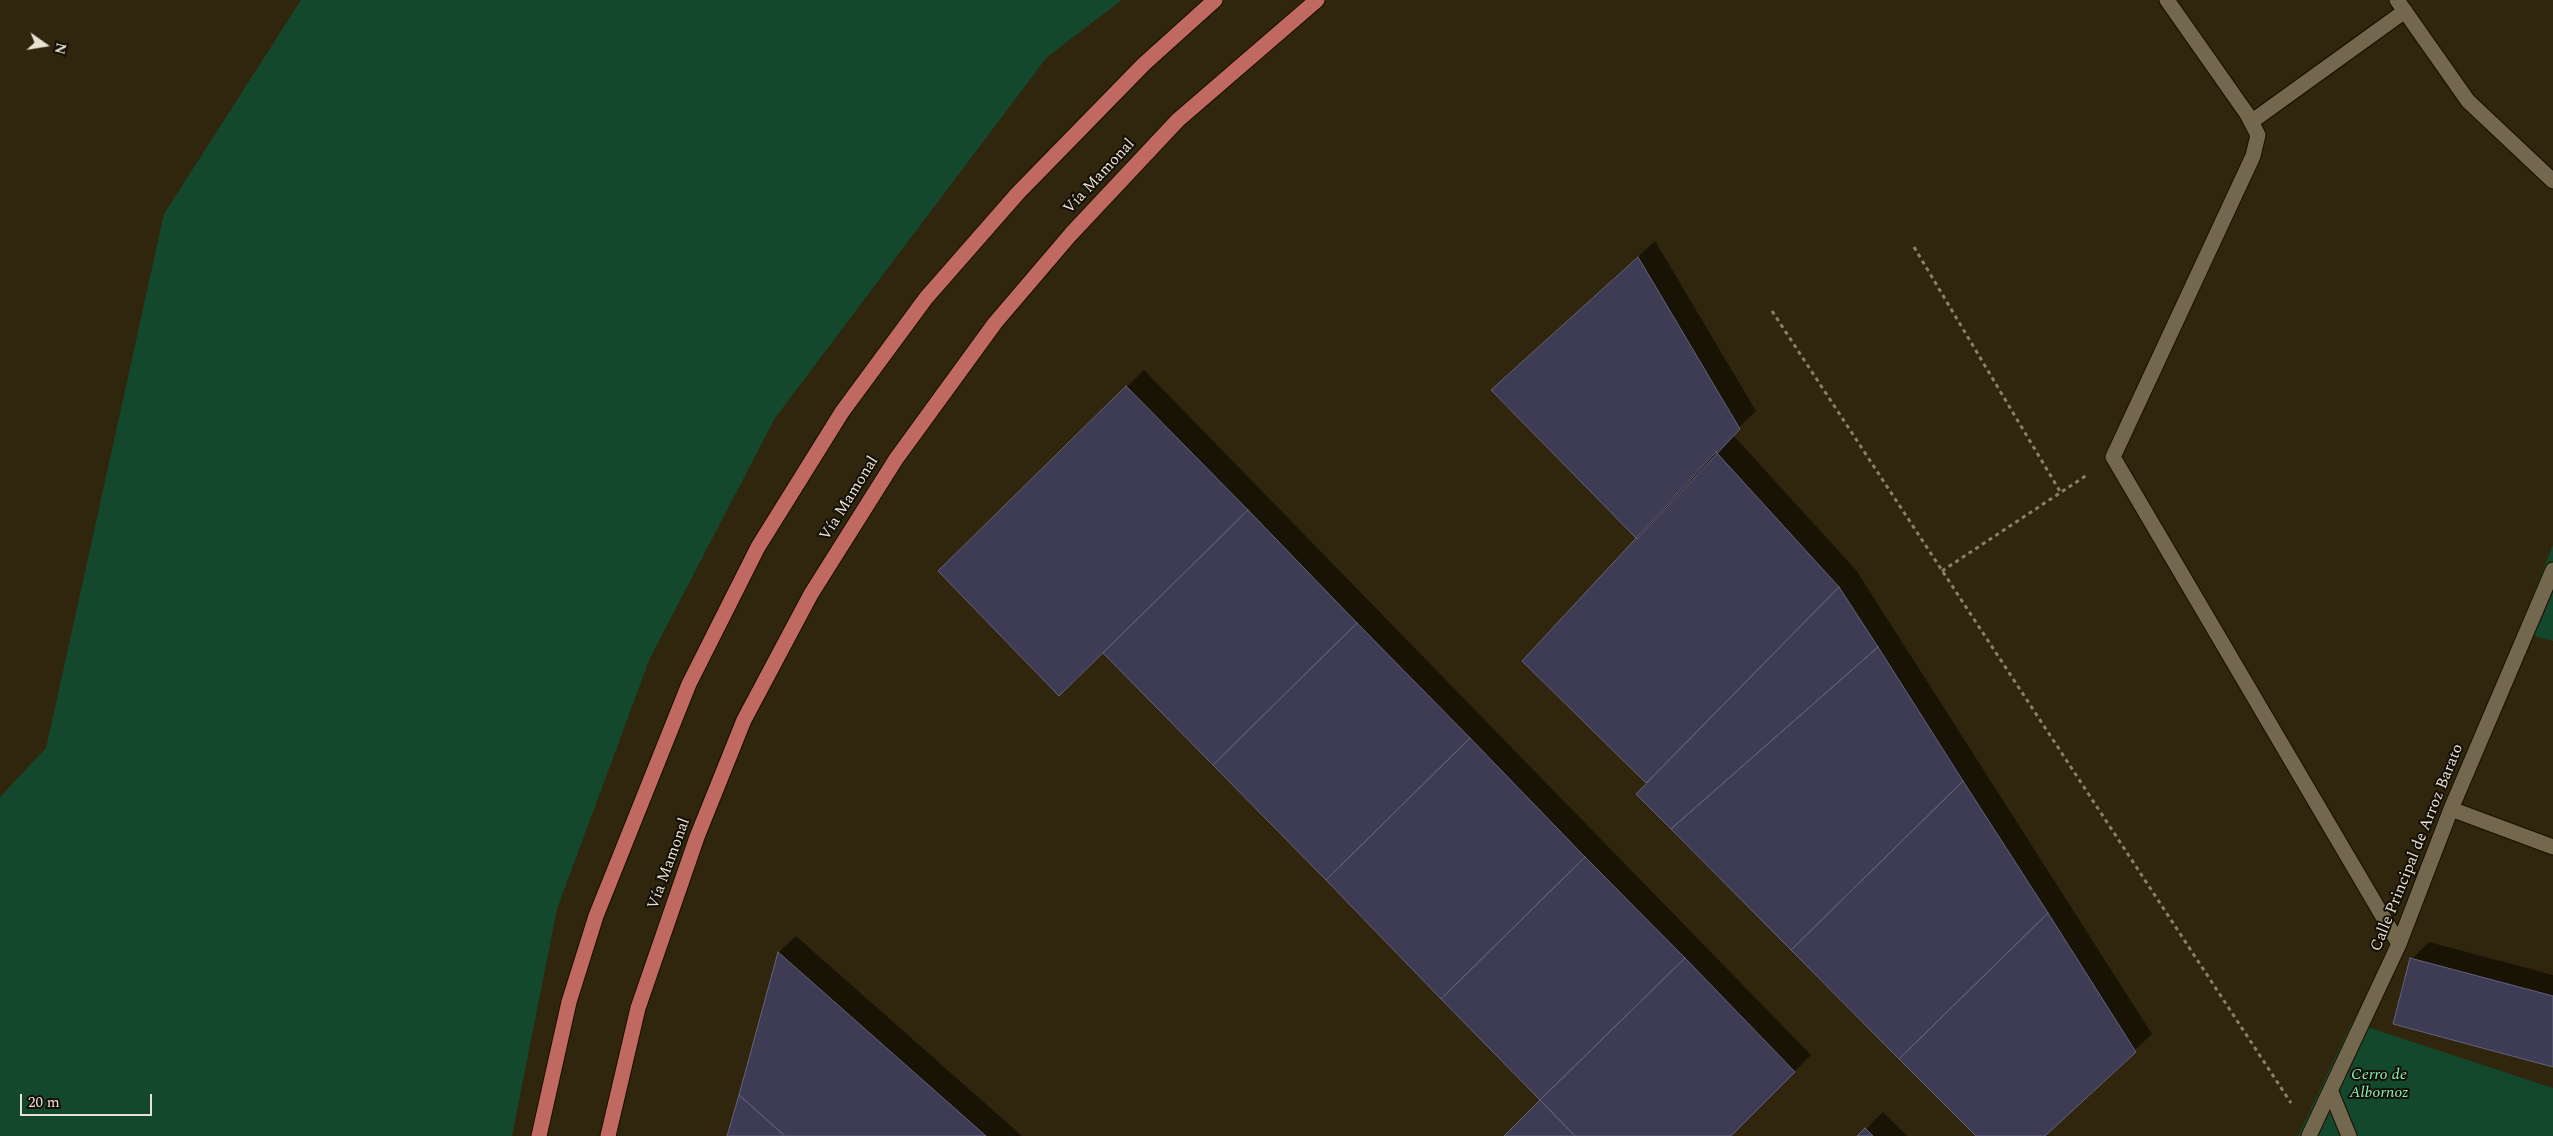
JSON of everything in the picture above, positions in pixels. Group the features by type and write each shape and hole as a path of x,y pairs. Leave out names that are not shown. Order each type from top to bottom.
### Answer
{"main road":[{"path":"539,1136 569,1002 596,916 689,684 758,547 842,412 926,298 1018,193 1144,64 1215,0"},
{"name":"Vía Mamonal","path":"608,1136 638,1008 697,837 744,720 811,594 896,459 1002,315 1071,234 1178,120 1317,0"}],"street":[{"path":"2167,0 2258,135 2253,156 2113,458 2399,944"},
{"path":"2251,122 2401,5 2468,101 2553,181"},
{"name":"Calle Principal de Arroz Barato","path":"2310,1134 2399,944 2451,809 2553,570"},
{"path":"2451,809 2553,846"},
{"path":"2330,1092 2349,1136"}],"path":[{"path":"1914,247 2061,492"},
{"path":"1772,311 2310,1134"},
{"path":"1942,571 2113,458"}],"green space":[{"path":"301,0 1122,0 1047,57 775,418 650,658 557,909 512,1136 0,1136 0,797 46,748 164,214"},
{"path":"2553,545 2553,641 2518,632"},
{"name":"Cerro de Albornoz","path":"2352,1022 2553,1088 2553,1136 2298,1136"}],"building":[{"path":"1638,257 1740,429 1637,539 1491,390"},
{"path":"1126,386 1248,510 1059,696 938,571"},
{"path":"1716,452 1839,587 1646,783 1522,661"},
{"path":"1248,510 1357,623 1213,765 1103,653"},
{"path":"1839,587 1878,647 1671,829 1636,794"},
{"path":"1357,623 1470,738 1326,880 1213,765"},
{"path":"1878,647 1963,781 1791,950 1671,829"},
{"path":"1470,738 1585,857 1441,999 1326,880"},
{"path":"1963,781 2048,913 1899,1059 1791,950"},
{"path":"1585,857 1685,958 1540,1100 1441,999"},
{"path":"2048,913 2136,1052 2045,1136 1976,1136 1899,1059"},
{"path":"778,952 986,1136 785,1136 739,1095"},
{"path":"1685,958 1795,1072 1731,1136 1575,1136 1540,1100"},
{"path":"2410,958 2553,996 2553,1067 2393,1024"},
{"path":"739,1095 785,1136 727,1136"},
{"path":"1540,1100 1575,1136 1504,1136"},
{"path":"1865,1128 1873,1136 1857,1136"}]}
